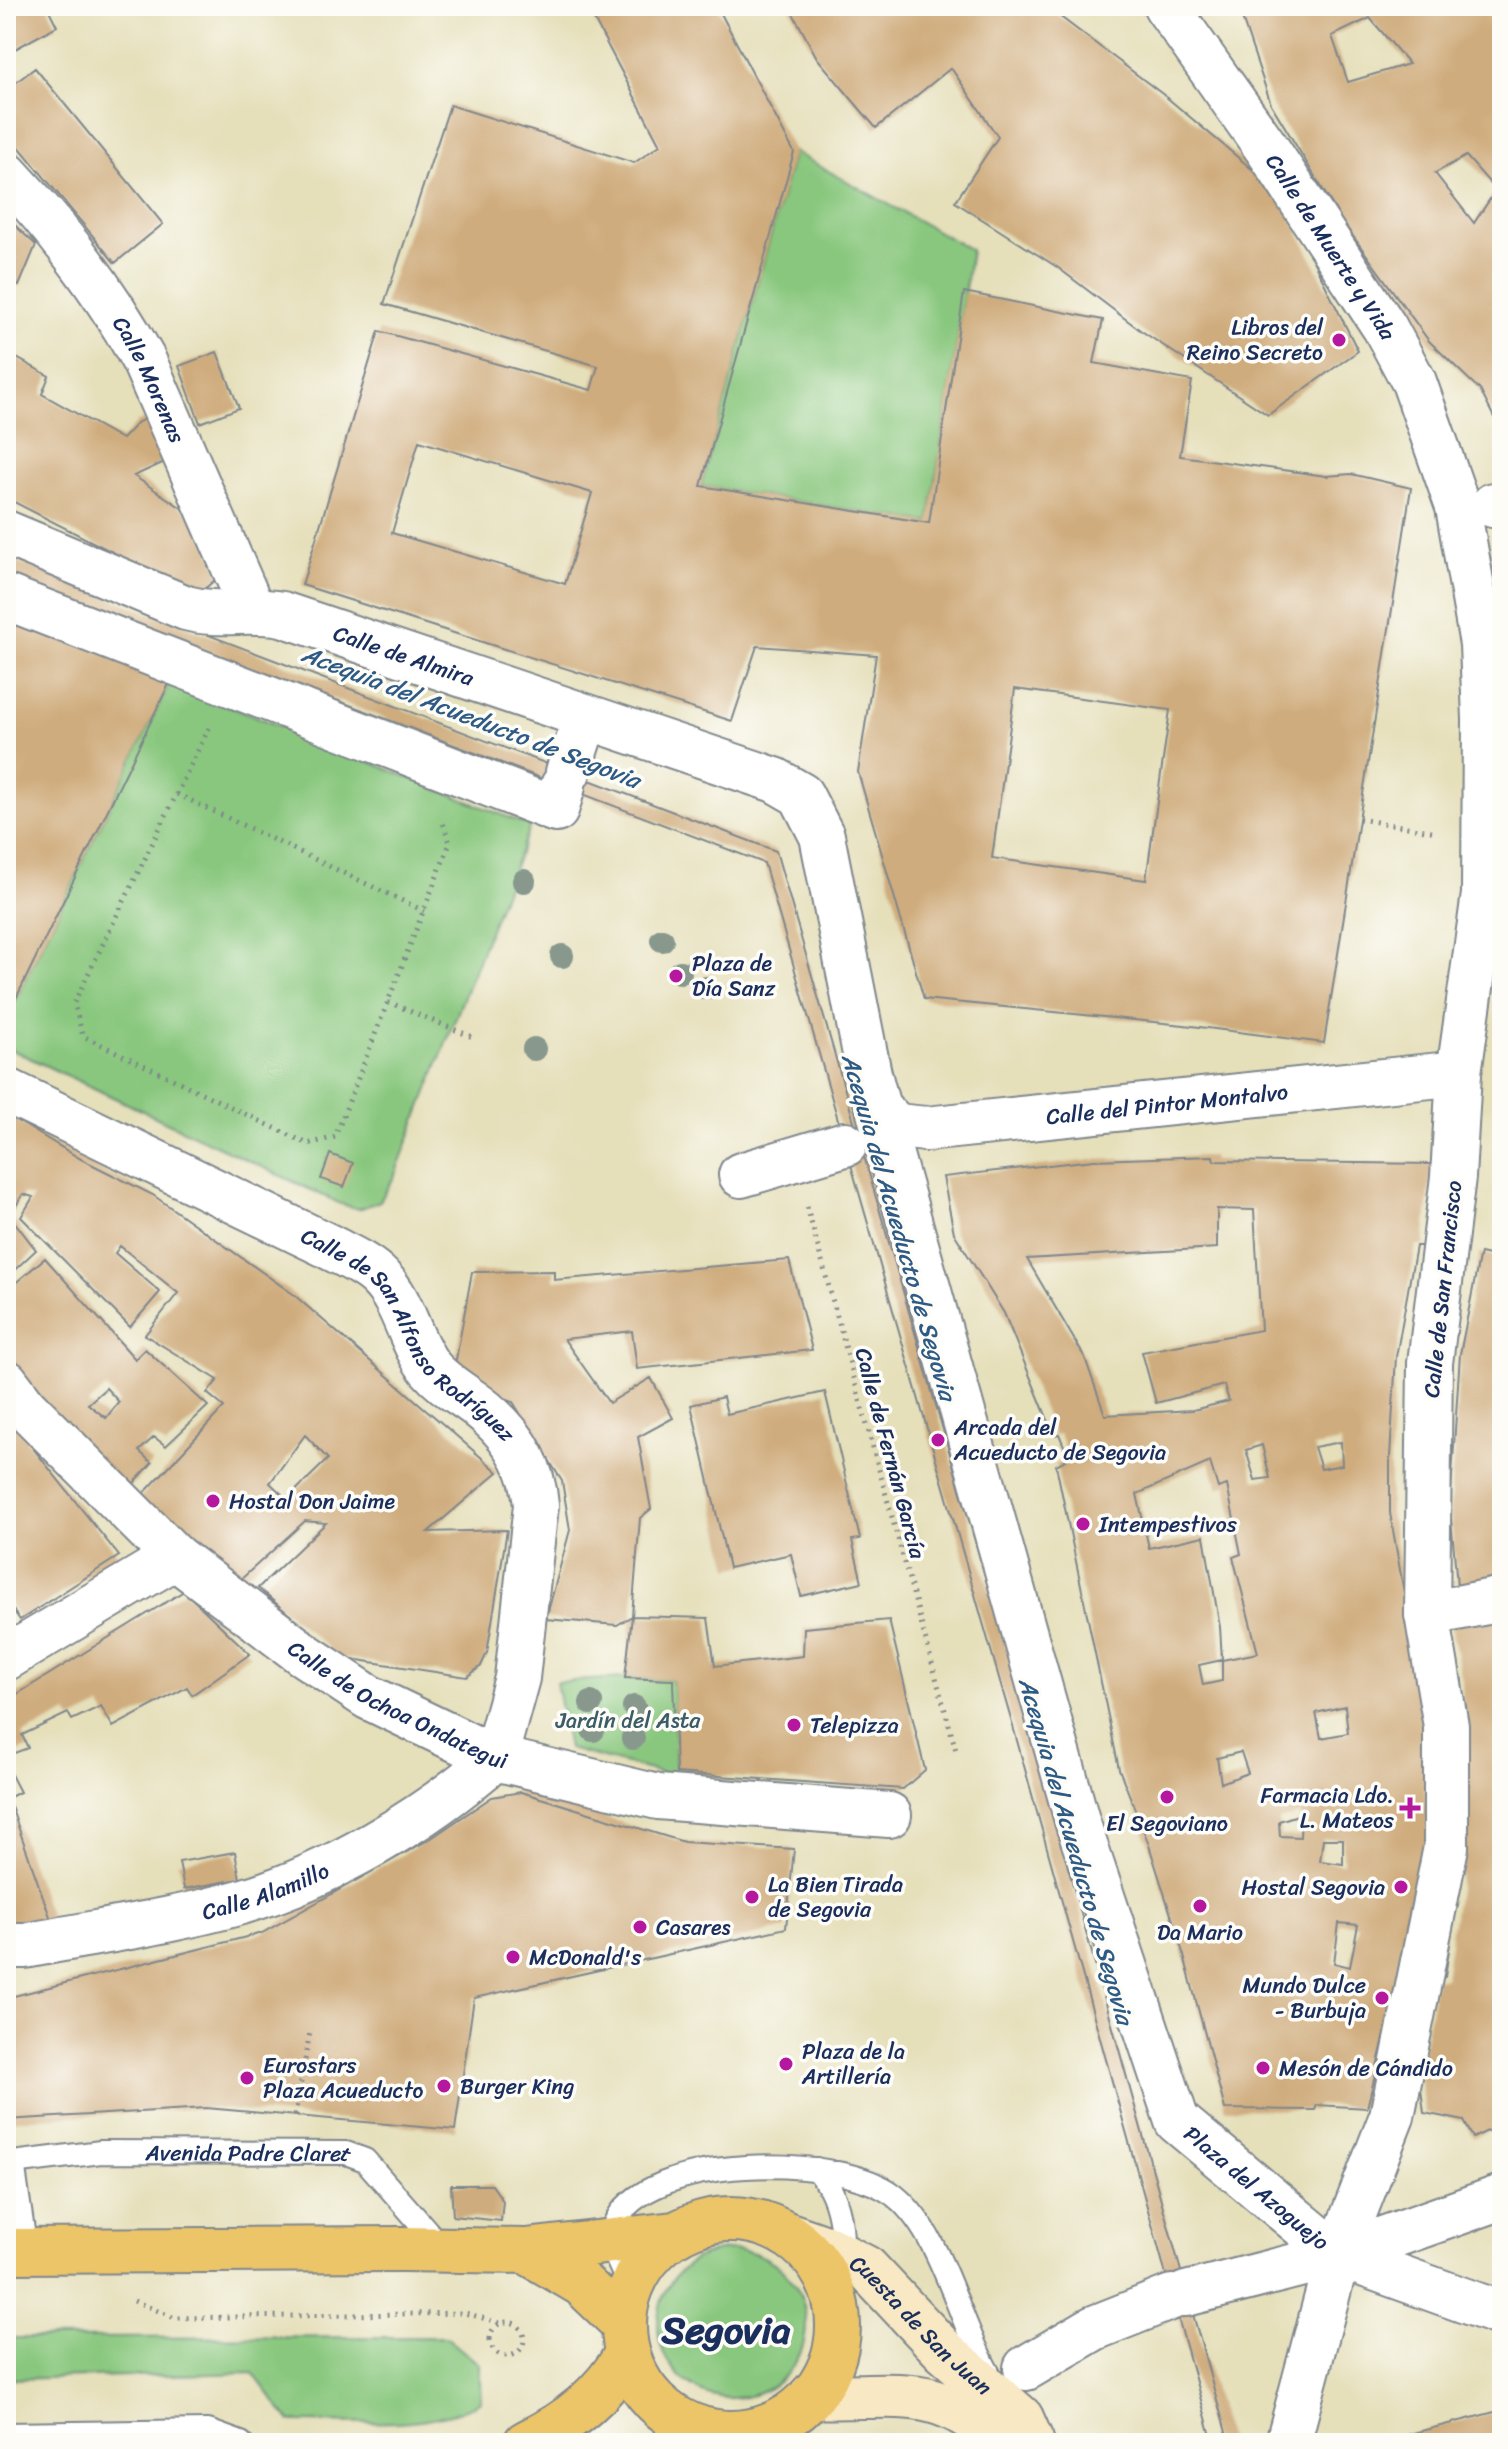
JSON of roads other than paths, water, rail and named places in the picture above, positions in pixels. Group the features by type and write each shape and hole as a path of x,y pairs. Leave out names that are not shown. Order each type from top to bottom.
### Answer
{"main road":[{"path":"526,2251 582,2284 627,2322 641,2385 665,2426 691,2425 715,2438 770,2425 811,2396 830,2368 838,2318 830,2285 822,2270 786,2234 756,2222 722,2218 689,2226 674,2234 647,2257 627,2322 614,2377 585,2407 526,2443"},
{"path":"16,2251 526,2251 601,2233 674,2234"},
{"path":"801,2443 811,2396"}],"street":[{"name":"Calle de Muerte y Vida","path":"1166,6 1268,150 1385,328 1484,505"},
{"name":"Calle Morenas","path":"12,184 84,263 127,328 252,609"},
{"name":"Calle de San Francisco","path":"1392,2116 1446,1847 1446,1726 1427,1614 1430,1363 1458,1118 1459,1073 1484,894 1487,841 1482,644 1484,505"},
{"name":"Calle de Almira","path":"6,533 186,608 206,614 252,609 317,625 775,780 801,795 822,836 869,1074 868,1133"},
{"path":"6,597 230,684 563,789 586,717"},
{"name":"Calle del Pintor Montalvo","path":"868,1133 897,1126 926,1129 1459,1073"},
{"name":"Calle de San Alfonso Rodríguez","path":"6,1090 328,1246 378,1276 399,1309 414,1347 434,1373 489,1415 523,1456 534,1482 536,1505 517,1678 495,1758"},
{"path":"741,1175 868,1133"},
{"name":"Plaza del Azoguejo","path":"868,1133 1078,1824 1177,2121 1338,2255 1502,2314"},
{"name":"Calle de Ochoa Ondategui","path":"12,1404 175,1557 335,1678 495,1758 658,1797 889,1815"},
{"path":"6,1658 175,1557"},
{"path":"1427,1614 1502,1599"},
{"name":"Calle Alamillo","path":"6,1946 25,1946 241,1902 280,1888 390,1836 438,1804 495,1758"},
{"name":"Plaza del Azoguejo","path":"1288,2443 1338,2255 1392,2116"},
{"name":"Plaza del Azoguejo","path":"1000,2405 1094,2328 1179,2295 1338,2255 1502,2197"},
{"name":"Cuesta de San Juan","path":"786,2234 840,2254 866,2268 887,2286 945,2352 1000,2405"},
{"name":"Cuesta de San Juan","path":"811,2396 906,2397 1000,2405"}],"lane":[{"name":"Avenida Padre Claret","path":"10,2161 101,2152 346,2153 365,2160 443,2249"},
{"path":"10,2161 16,2251"},
{"path":"816,2169 828,2182 838,2205 838,2318"},
{"path":"627,2322 601,2233 632,2200 664,2181 697,2172 816,2169 866,2179 896,2197 934,2251 1000,2405"},
{"path":"6,2434 208,2431 241,2443"}],"place":[{"name":"Libros del Reino Secreto","path":"1339,340"},
{"name":"Plaza de Día Sanz","path":"676,976"},
{"name":"Arcada del Acueducto de Segovia","path":"938,1440"},
{"name":"Hostal Don Jaime","path":"213,1501"},
{"name":"Intempestivos","path":"1083,1524"},
{"name":"Telepizza","path":"794,1725"},
{"name":"El Segoviano","path":"1167,1797"},
{"name":"Farmacia Ldo. L. Mateos","path":"1410,1808"},
{"name":"Hostal Segovia","path":"1401,1887"},
{"name":"La Bien Tirada de Segovia","path":"752,1897"},
{"name":"Da Mario","path":"1200,1906"},
{"name":"Casares","path":"640,1927"},
{"name":"McDonald's","path":"513,1957"},
{"name":"Mundo Dulce - Burbuja","path":"1382,1998"},
{"name":"Plaza de la Artillería","path":"786,2064"},
{"name":"Mesón de Cándido","path":"1263,2068"},
{"name":"Eurostars Plaza Acueducto","path":"247,2078"},
{"name":"Burger King","path":"444,2086"}],"district":[{"name":"Segovia","path":"726,2330"}],"water label":[{"name":"Acequia del Acueducto de Segovia","path":"471,717"},
{"name":"Acequia del Acueducto de Segovia","path":"899,1227"},
{"name":"Acequia del Acueducto de Segovia","path":"1076,1851"}],"park label":[{"name":"Jardín del Asta","path":"628,1720"}]}
